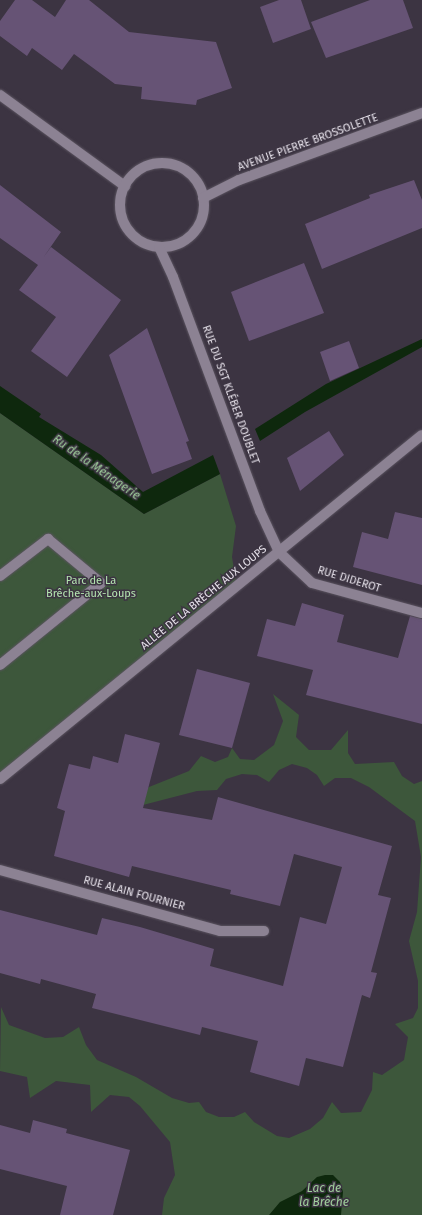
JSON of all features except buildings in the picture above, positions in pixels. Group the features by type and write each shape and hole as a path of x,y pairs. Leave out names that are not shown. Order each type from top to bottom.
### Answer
{"street":[{"path":"0,95 125,186"},
{"name":"AVENUE PIERRE BROSSOLETTE","path":"203,198 239,180 422,113"},
{"path":"156,164 168,164 191,175 199,186 203,198 203,211 193,233 183,242 159,247 145,244 134,236 125,226 121,212 120,198 125,186 143,168 156,164"},
{"name":"RUE DU SGT KLÉBER DOUBLET","path":"159,247 173,277 260,511 279,552"},
{"name":"ALLÉE DE LA BRÈCHE AUX LOUPS","path":"0,779 422,435"},
{"path":"0,576 48,539 102,583 0,665"},
{"name":"RUE DIDEROT","path":"279,552 312,582 422,613"},
{"name":"RUE ALAIN FOURNIER","path":"0,870 220,930 264,931"}],"green space":[{"name":"Parc de La Brêche-aux-Loups","path":"0,413 144,514 220,474 236,526 232,557 237,587 0,779"},
{"path":"273,694 299,715 296,737 309,750 331,750 348,730 348,753 355,764 394,762 402,776 414,784 422,781 422,1215 162,1215 164,1198 175,1175 170,1142 140,1106 129,1097 110,1095 91,1112 90,1085 56,1081 30,1098 27,1077 0,1071 1,1007 9,1025 45,1038 63,1037 79,1027 86,1045 97,1060 136,1077 172,1098 189,1103 199,1102 206,1112 219,1117 234,1117 245,1112 254,1122 277,1136 289,1138 310,1129 323,1118 332,1102 341,1113 361,1112 372,1090 373,1072 382,1075 404,1060 408,1037 395,1024 413,1018 418,1008 418,981 409,941 417,912 421,857 415,821 369,787 351,778 335,778 324,786 317,775 307,768 292,764 279,770 269,782 257,775 242,774 226,779 217,790 197,791 139,806 140,796 149,787 189,771 201,756 215,762 228,757 232,748 240,759 254,760 274,745 283,721"}],"water":[{"path":"422,339 422,347 305,412 260,441 255,429 326,384"},
{"name":"Ru de la Ménagerie","path":"0,386 41,414 39,417 101,455 143,492 213,455 220,474 144,514 0,413"},
{"name":"Lac de la Brêche","path":"333,1175 340,1182 343,1192 341,1215 269,1215 280,1202 302,1191 317,1177"}]}
